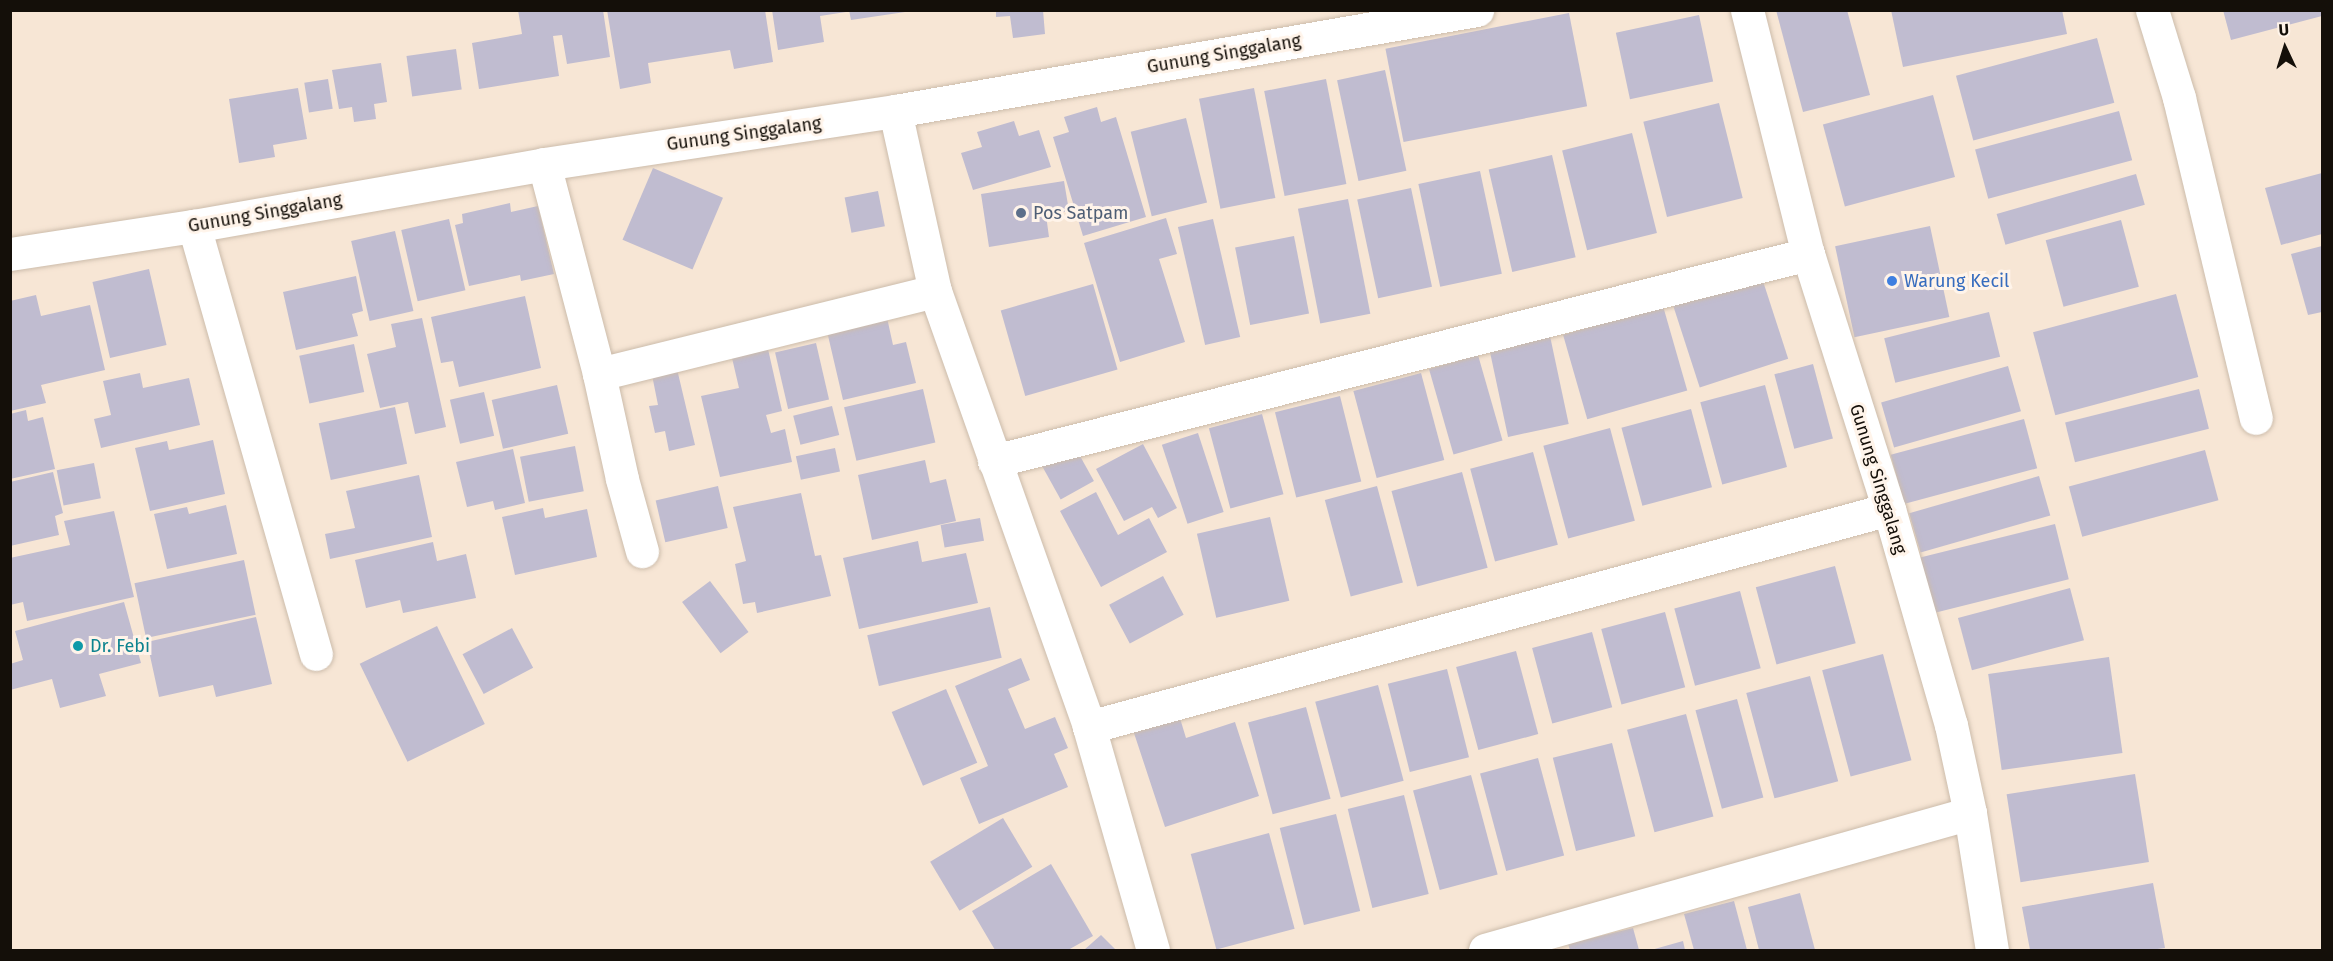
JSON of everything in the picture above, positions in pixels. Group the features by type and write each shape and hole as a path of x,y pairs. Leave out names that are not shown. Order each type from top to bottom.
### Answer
{"street":[{"name":"Gunung Singgalang","path":"10,254 194,226 544,164 895,111 1477,10"},
{"name":"Gunung Singgalang","path":"1747,10 1808,254 1889,509 1951,725 1970,813 1992,951"},
{"path":"2152,10 2179,98 2256,418"},
{"path":"895,111 935,291 1089,727 1153,951"},
{"path":"544,164 642,551"},
{"path":"194,226 316,654"},
{"path":"994,461 1808,254"},
{"path":"599,374 935,291"},
{"path":"1089,727 1889,509"},
{"path":"1485,951 1970,813"}],"building":[{"path":"518,10 603,10 610,57 567,64 562,35 553,36 559,76 479,89 472,43 522,34"},
{"path":"607,10 765,10 773,62 734,69 730,50 648,63 651,83 620,89"},
{"path":"772,10 846,10 846,12 820,16 824,42 778,50"},
{"path":"849,10 905,10 905,12 851,20"},
{"path":"996,10 1043,10 1045,34 1013,38 1010,16 996,17"},
{"path":"1776,10 1847,10 1870,95 1803,112"},
{"path":"1891,10 2062,10 2067,34 1903,67"},
{"path":"2223,10 2322,10 2322,16 2231,40"},
{"path":"1569,13 1587,106 1404,142 1385,49"},
{"path":"1699,15 1713,82 1630,99 1616,33"},
{"path":"2097,38 2114,103 1973,141 1956,76"},
{"path":"456,49 462,90 412,97 406,56"},
{"path":"381,63 387,102 374,104 376,119 354,122 352,107 339,109 332,70"},
{"path":"1385,70 1406,171 1358,181 1337,80"},
{"path":"328,79 333,109 309,112 304,83"},
{"path":"1326,79 1346,184 1285,196 1264,91"},
{"path":"298,88 307,139 273,145 275,157 239,163 229,99"},
{"path":"1254,88 1275,198 1220,209 1199,99"},
{"path":"1933,95 1955,177 1845,207 1823,125"},
{"path":"1719,103 1743,198 1667,217 1643,122"},
{"path":"1097,107 1101,122 1116,117 1146,217 1083,236 1053,137 1069,132 1064,117"},
{"path":"2119,111 2132,160 1988,199 1975,150"},
{"path":"1186,118 1207,202 1152,216 1131,132"},
{"path":"1014,121 1019,136 1039,130 1051,167 973,190 961,153 982,147 977,132"},
{"path":"1632,133 1657,233 1587,250 1562,150"},
{"path":"1552,155 1576,257 1512,272 1489,170"},
{"path":"653,168 723,198 692,269 623,240"},
{"path":"1480,171 1502,274 1440,287 1418,184"},
{"path":"2322,173 2322,234 2281,245 2265,188"},
{"path":"2136,174 2145,205 2005,245 1997,214"},
{"name":"Pos Satpam","path":"1064,181 1069,211 1046,215 1049,237 989,247 981,194"},
{"path":"1411,188 1432,287 1378,298 1357,199"},
{"path":"878,191 885,226 851,233 845,197"},
{"path":"1348,199 1370,314 1320,324 1298,209"},
{"path":"510,203 511,212 538,206 554,274 521,281 520,275 469,286 455,225 463,223 462,214"},
{"path":"1166,218 1177,254 1159,259 1185,342 1120,362 1084,243"},
{"path":"449,219 465,290 418,301 401,230"},
{"path":"1213,219 1240,337 1205,345 1178,227"},
{"path":"2121,220 2139,287 2064,307 2046,240"},
{"name":"Warung Kecil","path":"1930,226 1949,317 1854,337 1835,246"},
{"path":"395,231 413,311 370,321 351,241"},
{"path":"1294,236 1309,314 1250,325 1235,247"},
{"path":"2322,246 2322,312 2308,315 2291,254"},
{"path":"149,269 167,345 110,358 92,282"},
{"path":"1761,275 1788,359 1700,387 1673,304"},
{"path":"356,276 363,311 352,314 358,336 296,350 283,292"},
{"path":"1093,284 1118,370 1025,396 1001,310"},
{"path":"2176,294 2198,377 2055,415 2033,332"},
{"path":"36,295 41,316 90,305 105,370 41,385 46,403 10,411 10,301"},
{"path":"525,296 541,368 459,387 453,361 441,363 431,317"},
{"path":"1663,306 1687,391 1587,419 1563,335"},
{"path":"1989,312 2000,357 1895,383 1884,338"},
{"path":"886,313 893,345 906,342 916,383 843,400 826,327"},
{"path":"422,318 446,427 415,434 408,402 380,408 367,354 396,347 391,324"},
{"path":"1550,336 1569,424 1508,437 1489,349"},
{"path":"816,343 829,400 788,409 775,352"},
{"path":"354,344 364,392 309,404 299,356"},
{"path":"768,349 782,411 766,415 771,433 785,429 792,462 720,477 701,396 739,388 732,358"},
{"path":"1478,355 1503,441 1454,455 1429,369"},
{"path":"1813,364 1833,438 1794,449 1774,374"},
{"path":"2008,366 2021,411 1894,448 1881,402"},
{"path":"677,369 695,445 669,451 665,431 655,433 649,406 658,405 652,375"},
{"path":"140,373 143,388 189,378 200,425 101,448 94,419 111,415 103,381"},
{"path":"1421,373 1444,460 1377,478 1353,391"},
{"path":"557,385 568,434 503,449 492,400"},
{"path":"1765,385 1787,467 1722,484 1700,402"},
{"path":"923,389 935,443 856,461 844,407"},
{"path":"2199,389 2209,429 2075,462 2065,422"},
{"path":"484,392 494,436 460,444 450,400"},
{"path":"1340,396 1361,481 1296,498 1275,412"},
{"path":"832,406 839,435 800,445 793,416"},
{"path":"395,407 407,464 331,480 319,423"},
{"path":"1691,409 1712,487 1642,506 1621,428"},
{"path":"26,410 28,421 43,417 55,469 10,479 10,414"},
{"path":"1262,414 1283,494 1230,508 1209,428"},
{"path":"2024,419 2037,468 1904,504 1891,455"},
{"path":"1610,428 1635,521 1568,539 1543,446"},
{"path":"1198,433 1224,512 1188,524 1162,445"},
{"path":"213,440 225,494 150,511 135,448 167,441 169,450"},
{"path":"1143,444 1177,508 1158,518 1152,507 1124,521 1096,469"},
{"path":"575,446 584,491 529,502 520,457"},
{"path":"1075,447 1094,481 1061,500 1042,465"},
{"path":"835,448 840,471 801,480 796,456"},
{"path":"513,449 525,503 495,510 493,501 467,507 456,462"},
{"path":"2205,450 2218,500 2082,537 2069,486"},
{"path":"1533,452 1558,545 1495,562 1470,469"},
{"path":"925,460 930,483 946,479 956,521 872,540 858,475"},
{"path":"94,463 101,498 64,506 57,470"},
{"path":"53,472 63,513 55,516 59,535 10,546 10,482"},
{"path":"1462,472 1488,568 1417,587 1391,491"},
{"path":"419,475 432,537 330,559 325,534 355,528 346,491"},
{"path":"2039,476 2050,515 1921,553 1909,513"},
{"path":"718,486 728,528 665,542 656,500"},
{"path":"1377,486 1403,583 1351,597 1325,500"},
{"path":"1096,492 1118,535 1149,518 1167,552 1101,587 1060,511"},
{"path":"801,493 815,556 821,555 831,596 757,613 755,602 743,604 735,564 746,561 733,507"},
{"path":"226,505 237,554 167,569 154,514 187,507 189,514"},
{"path":"543,508 545,518 587,509 597,557 515,575 502,517"},
{"path":"114,511 134,597 27,621 23,602 10,605 10,558 70,545 64,521"},
{"path":"1270,517 1289,601 1216,618 1197,534"},
{"path":"980,518 984,541 945,548 941,525"},
{"path":"2055,524 2069,579 1932,613 1918,558"},
{"path":"918,541 922,562 966,553 978,603 859,629 843,558"},
{"path":"433,542 437,561 466,554 476,598 403,613 400,600 366,608 355,560"},
{"path":"244,560 256,615 146,638 134,583"},
{"path":"1835,566 1856,643 1776,664 1756,587"},
{"path":"1163,576 1184,615 1130,643 1109,605"},
{"path":"710,581 749,632 721,653 682,602"},
{"path":"2070,588 2084,640 1972,670 1958,618"},
{"path":"1740,591 1761,668 1695,686 1674,609"},
{"name":"Dr. Febi","path":"124,602 141,663 99,674 106,696 60,708 52,679 10,690 10,664 23,660 15,631"},
{"path":"990,607 1002,658 879,686 867,635"},
{"path":"1665,612 1685,687 1621,704 1601,629"},
{"path":"256,617 272,684 216,697 213,685 159,697 147,642"},
{"path":"437,626 485,724 407,762 360,664"},
{"path":"512,628 533,668 484,694 463,654"},
{"path":"1592,632 1612,707 1552,723 1532,648"},
{"path":"1516,651 1538,734 1478,750 1456,667"},
{"path":"1883,654 1911,760 1851,777 1822,670"},
{"path":"2109,657 2122,753 2002,770 1988,674"},
{"path":"1021,658 1030,680 1008,689 1025,729 1055,717 1068,748 1054,754 1068,787 979,824 960,778 988,766 955,686"},
{"path":"1447,669 1469,757 1410,772 1388,684"},
{"path":"1810,676 1838,781 1774,798 1746,693"},
{"path":"1378,685 1404,781 1341,797 1315,702"},
{"path":"946,689 977,763 923,786 892,712"},
{"path":"1737,699 1763,798 1722,809 1695,710"},
{"path":"1306,707 1331,799 1273,814 1248,723"},
{"path":"1686,714 1713,816 1655,832 1627,730"},
{"path":"1179,715 1186,738 1235,722 1259,796 1165,827 1133,730"},
{"path":"1612,743 1635,836 1576,851 1553,758"},
{"path":"1538,758 1564,856 1506,871 1480,774"},
{"path":"2135,774 2149,862 2021,882 2007,794"},
{"path":"1471,775 1498,874 1440,890 1413,791"},
{"path":"1404,795 1429,894 1372,908 1348,809"},
{"path":"1336,814 1360,911 1304,925 1280,828"},
{"path":"1003,818 1032,867 959,911 930,862"},
{"path":"1269,833 1295,929 1216,950 1191,854"},
{"path":"1051,864 1093,936 1068,950 995,950 972,911"},
{"path":"2153,883 2165,948 2030,950 2022,907"},
{"path":"1800,893 1815,950 1759,950 1748,907"},
{"path":"1734,901 1747,950 1694,950 1684,914"},
{"path":"1633,928 1639,950 1570,950 1568,944"},
{"path":"1101,935 1116,950 1084,950"},
{"path":"1683,941 1685,950 1651,950"}],"place":[{"name":"Pos Satpam","path":"1021,213"},
{"name":"Warung Kecil","path":"1892,281"},
{"name":"Dr. Febi","path":"78,646"}]}
